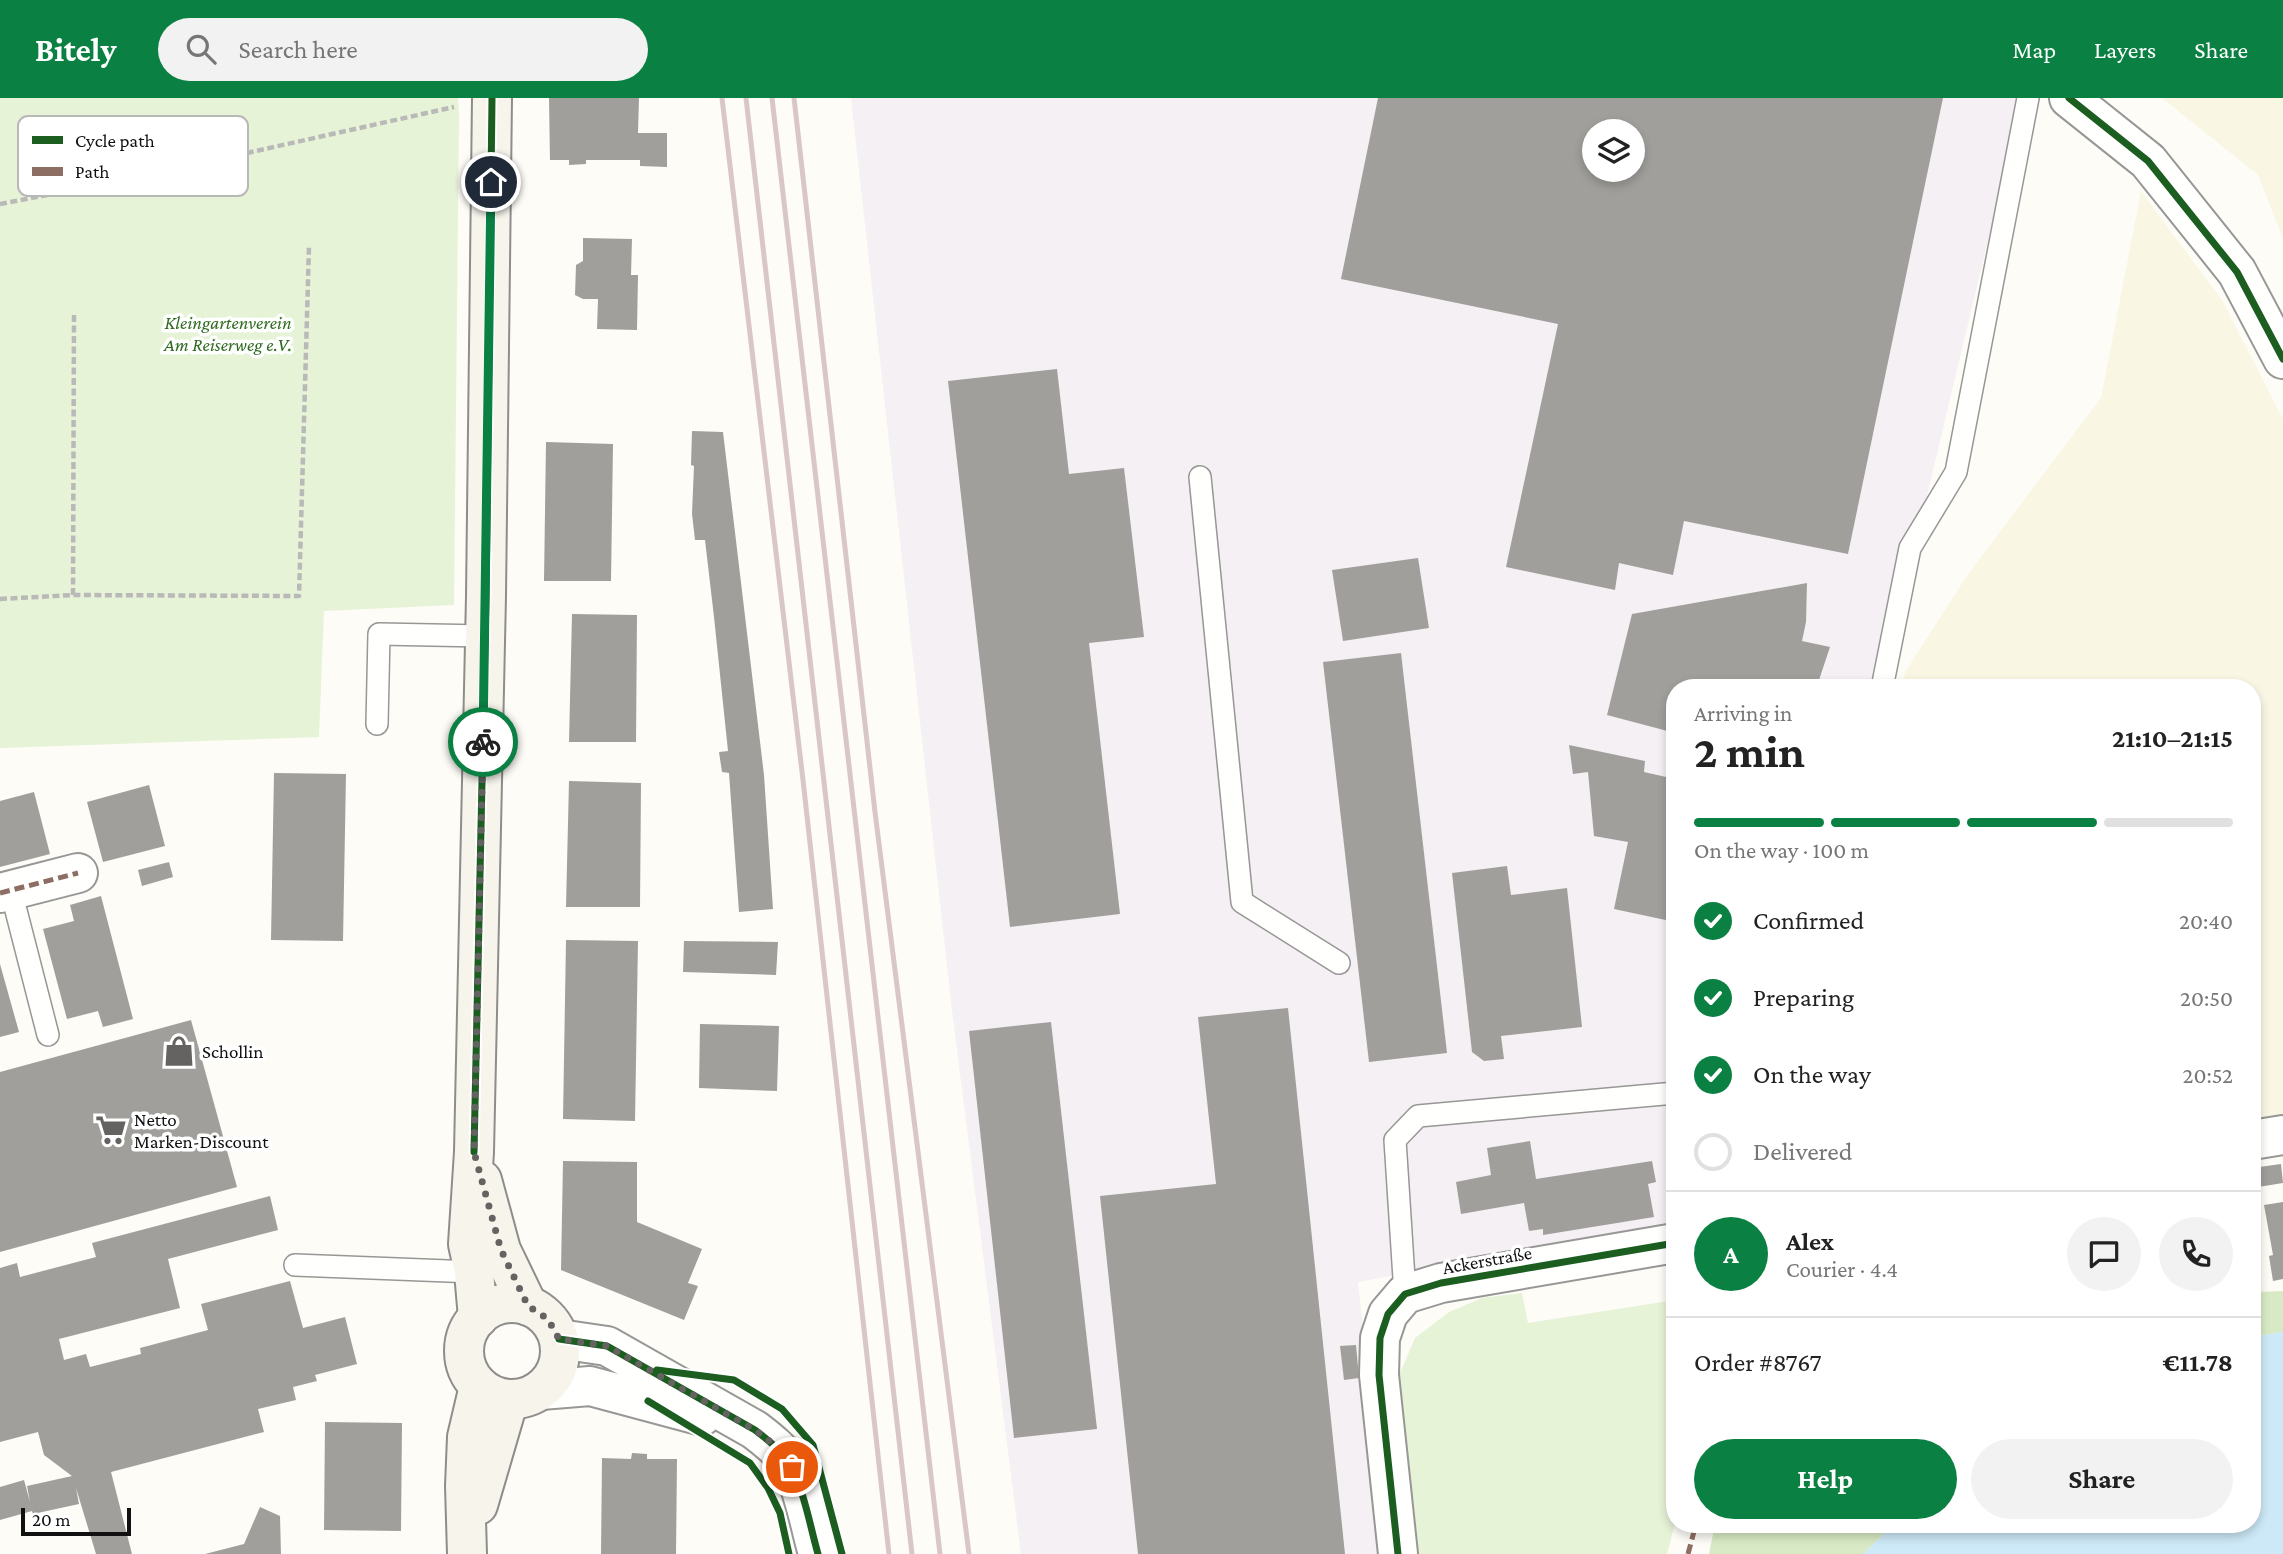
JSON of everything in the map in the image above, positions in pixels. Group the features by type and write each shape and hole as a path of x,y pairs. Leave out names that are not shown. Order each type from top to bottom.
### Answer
{"main road":[{"path":"478,1318 474,1272 468,1244 474,1152 485,636 492,99"},
{"path":"474,1152 501,1250 528,1306"},
{"path":"501,1304 528,1306 548,1319 559,1339 558,1368 551,1380 510,1392 471,1376 464,1352 470,1328 478,1318 501,1304"},
{"path":"467,1549 510,1392"}],"street":[{"path":"2069,98 2148,161 2237,272 2283,359"},
{"path":"5,892 78,873"},
{"path":"2261,1139 2283,1135"},
{"name":"Ackerstraße","path":"1405,1294 1441,1283 1666,1245"},
{"path":"1398,1554 1379,1375 1380,1338 1388,1314 1405,1294"},
{"path":"559,1339 607,1346 755,1430 772,1443 792,1467 804,1499 818,1554"},
{"path":"510,1392 590,1386 755,1430"}],"lane":[{"path":"1884,679 1910,548 1956,472 2028,98"},
{"path":"1200,477 1242,902 1339,963"},
{"path":"377,724 379,634 485,636"},
{"path":"5,892 48,1035"},
{"path":"1405,1294 1395,1140 1418,1115 1666,1094"},
{"path":"295,1265 474,1272"}],"path":[{"path":"248,152 492,99"},
{"path":"0,204 42,196"},
{"path":"0,599 73,595 299,596 309,246"},
{"path":"73,595 74,312"}],"shaded area":[{"path":"851,98 2022,98 1883,679 1666,679 1666,1225 1358,1282 1387,1554 1021,1554 952,1010"},
{"path":"2162,98 2283,98 2283,239 2258,175"},
{"path":"2141,191 2222,300 2283,419 2283,1122 2261,1126 2261,679 1904,679 1905,672 1968,574 2101,398"}],"green space":[{"name":"Kleingartenverein Am Reiserweg e.V.","path":"0,98 458,98 454,605 324,611 319,737 0,748"},
{"path":"2283,1291 2283,1332 2261,1336 2261,1292"},
{"path":"1522,1293 1528,1323 1666,1301 1666,1533 1673,1533 1667,1554 1413,1554 1394,1393 1415,1338 1449,1312 1482,1298"},
{"path":"1713,1533 1885,1533 1863,1554 1709,1554"}],"water":[{"path":"2283,1332 2283,1554 1863,1554 1885,1533 2261,1533 2261,1336"}],"building":[{"path":"549,98 639,98 638,133 667,133 667,167 640,166 640,160 586,160 586,164 569,165 569,160 550,160"},
{"path":"1378,98 1943,98 1848,554 1684,521 1673,575 1619,563 1615,590 1506,567 1558,324 1341,279"},
{"path":"583,238 632,239 631,275 638,275 637,330 597,329 598,299 583,299 575,295 576,265 583,261"},
{"path":"1057,369 1069,474 1124,468 1144,637 1089,643 1120,914 1010,927 948,381"},
{"path":"692,431 723,432 764,775 773,909 739,912 729,773 722,772 719,752 728,751 705,540 695,540 692,514"},
{"path":"546,442 613,444 611,581 544,581"},
{"path":"1418,558 1429,628 1343,641 1332,570"},
{"path":"1807,583 1806,622 1802,641 1830,647 1819,679 1666,679 1666,731 1607,715 1632,614"},
{"path":"572,614 637,615 636,742 569,742"},
{"path":"1401,653 1447,1053 1369,1062 1323,662"},
{"path":"1569,745 1645,761 1644,772 1666,777 1666,920 1614,909 1628,842 1594,836 1588,772 1573,774"},
{"path":"274,773 346,774 343,941 271,940"},
{"path":"569,781 641,783 640,907 566,907"},
{"path":"149,785 165,846 103,862 87,802"},
{"path":"34,792 50,854 0,867 0,801"},
{"path":"169,862 173,877 142,886 138,870"},
{"path":"1507,866 1511,895 1567,888 1582,1027 1501,1036 1504,1059 1484,1061 1472,1052 1452,873"},
{"path":"101,896 133,1019 103,1027 98,1011 67,1019 43,929 74,921 70,905"},
{"path":"566,940 638,941 635,1121 563,1119"},
{"path":"684,941 778,942 776,975 683,972"},
{"path":"0,964 19,1032 0,1037"},
{"path":"1288,1008 1345,1554 1138,1554 1100,1196 1216,1184 1198,1017"},
{"name":"Netto Marken-Discount","path":"191,1020 237,1187 0,1252 0,1072"},
{"path":"1051,1022 1097,1429 1014,1438 969,1031"},
{"path":"700,1024 779,1026 777,1091 699,1088"},
{"path":"1530,1141 1536,1179 1652,1161 1656,1182 1648,1184 1654,1217 1543,1235 1543,1229 1529,1231 1524,1203 1461,1214 1456,1182 1491,1175 1487,1148"},
{"path":"563,1161 637,1162 637,1222 702,1249 688,1283 698,1286 684,1320 561,1270"},
{"path":"2281,1164 2283,1183 2261,1187 2261,1167"},
{"path":"270,1196 278,1230 168,1259 180,1308 59,1339 64,1360 86,1354 90,1367 141,1354 140,1348 208,1330 201,1304 290,1281 303,1328 345,1317 357,1364 315,1375 317,1381 293,1387 296,1400 258,1409 264,1432 111,1472 132,1554 96,1554 76,1488 79,1504 33,1514 32,1511 0,1520 0,1487 24,1480 30,1502 27,1486 72,1476 44,1455 38,1432 0,1442 0,1268 17,1263 20,1277 96,1257 92,1243"},
{"path":"2283,1202 2283,1279 2273,1281 2269,1256 2273,1255 2264,1205"},
{"path":"1356,1345 1359,1378 1344,1380 1340,1346"},
{"path":"325,1422 402,1423 401,1531 324,1530"},
{"path":"632,1453 647,1454 647,1459 677,1459 676,1554 601,1554 602,1458 631,1459"},
{"path":"260,1507 280,1516 281,1554 205,1554 244,1544"}],"railway":[{"path":"722,98 803,780 889,1554"},
{"path":"746,98 912,1554"},
{"path":"772,98 940,1554"},
{"path":"794,98 875,812 969,1554"}],"marked path":[{"path":"0,893 78,873"},
{"path":"1688,1554 1694,1533"}],"cycle path":[{"path":"474,1152 486,596 492,98"},
{"path":"2069,98 2148,161 2237,272 2283,359"},
{"path":"1398,1554 1379,1375 1380,1338 1388,1314 1405,1294 1441,1283 1666,1245"},
{"path":"559,1339 607,1346 765,1438 781,1452 793,1469 818,1554"},
{"path":"657,1370 734,1380 782,1409 813,1445 842,1554"},
{"path":"648,1401 750,1463 768,1488 780,1513 789,1554"}],"way so far":[{"path":"483,742 474,1152 501,1250 528,1306 548,1319 559,1339 607,1346 755,1430 772,1443 792,1467"}],"place":[{"name":"Schollin","path":"179,1051"},
{"name":"Netto Marken-Discount","path":"111,1130"}],"route":[{"path":"483,742 491,182"}]}
